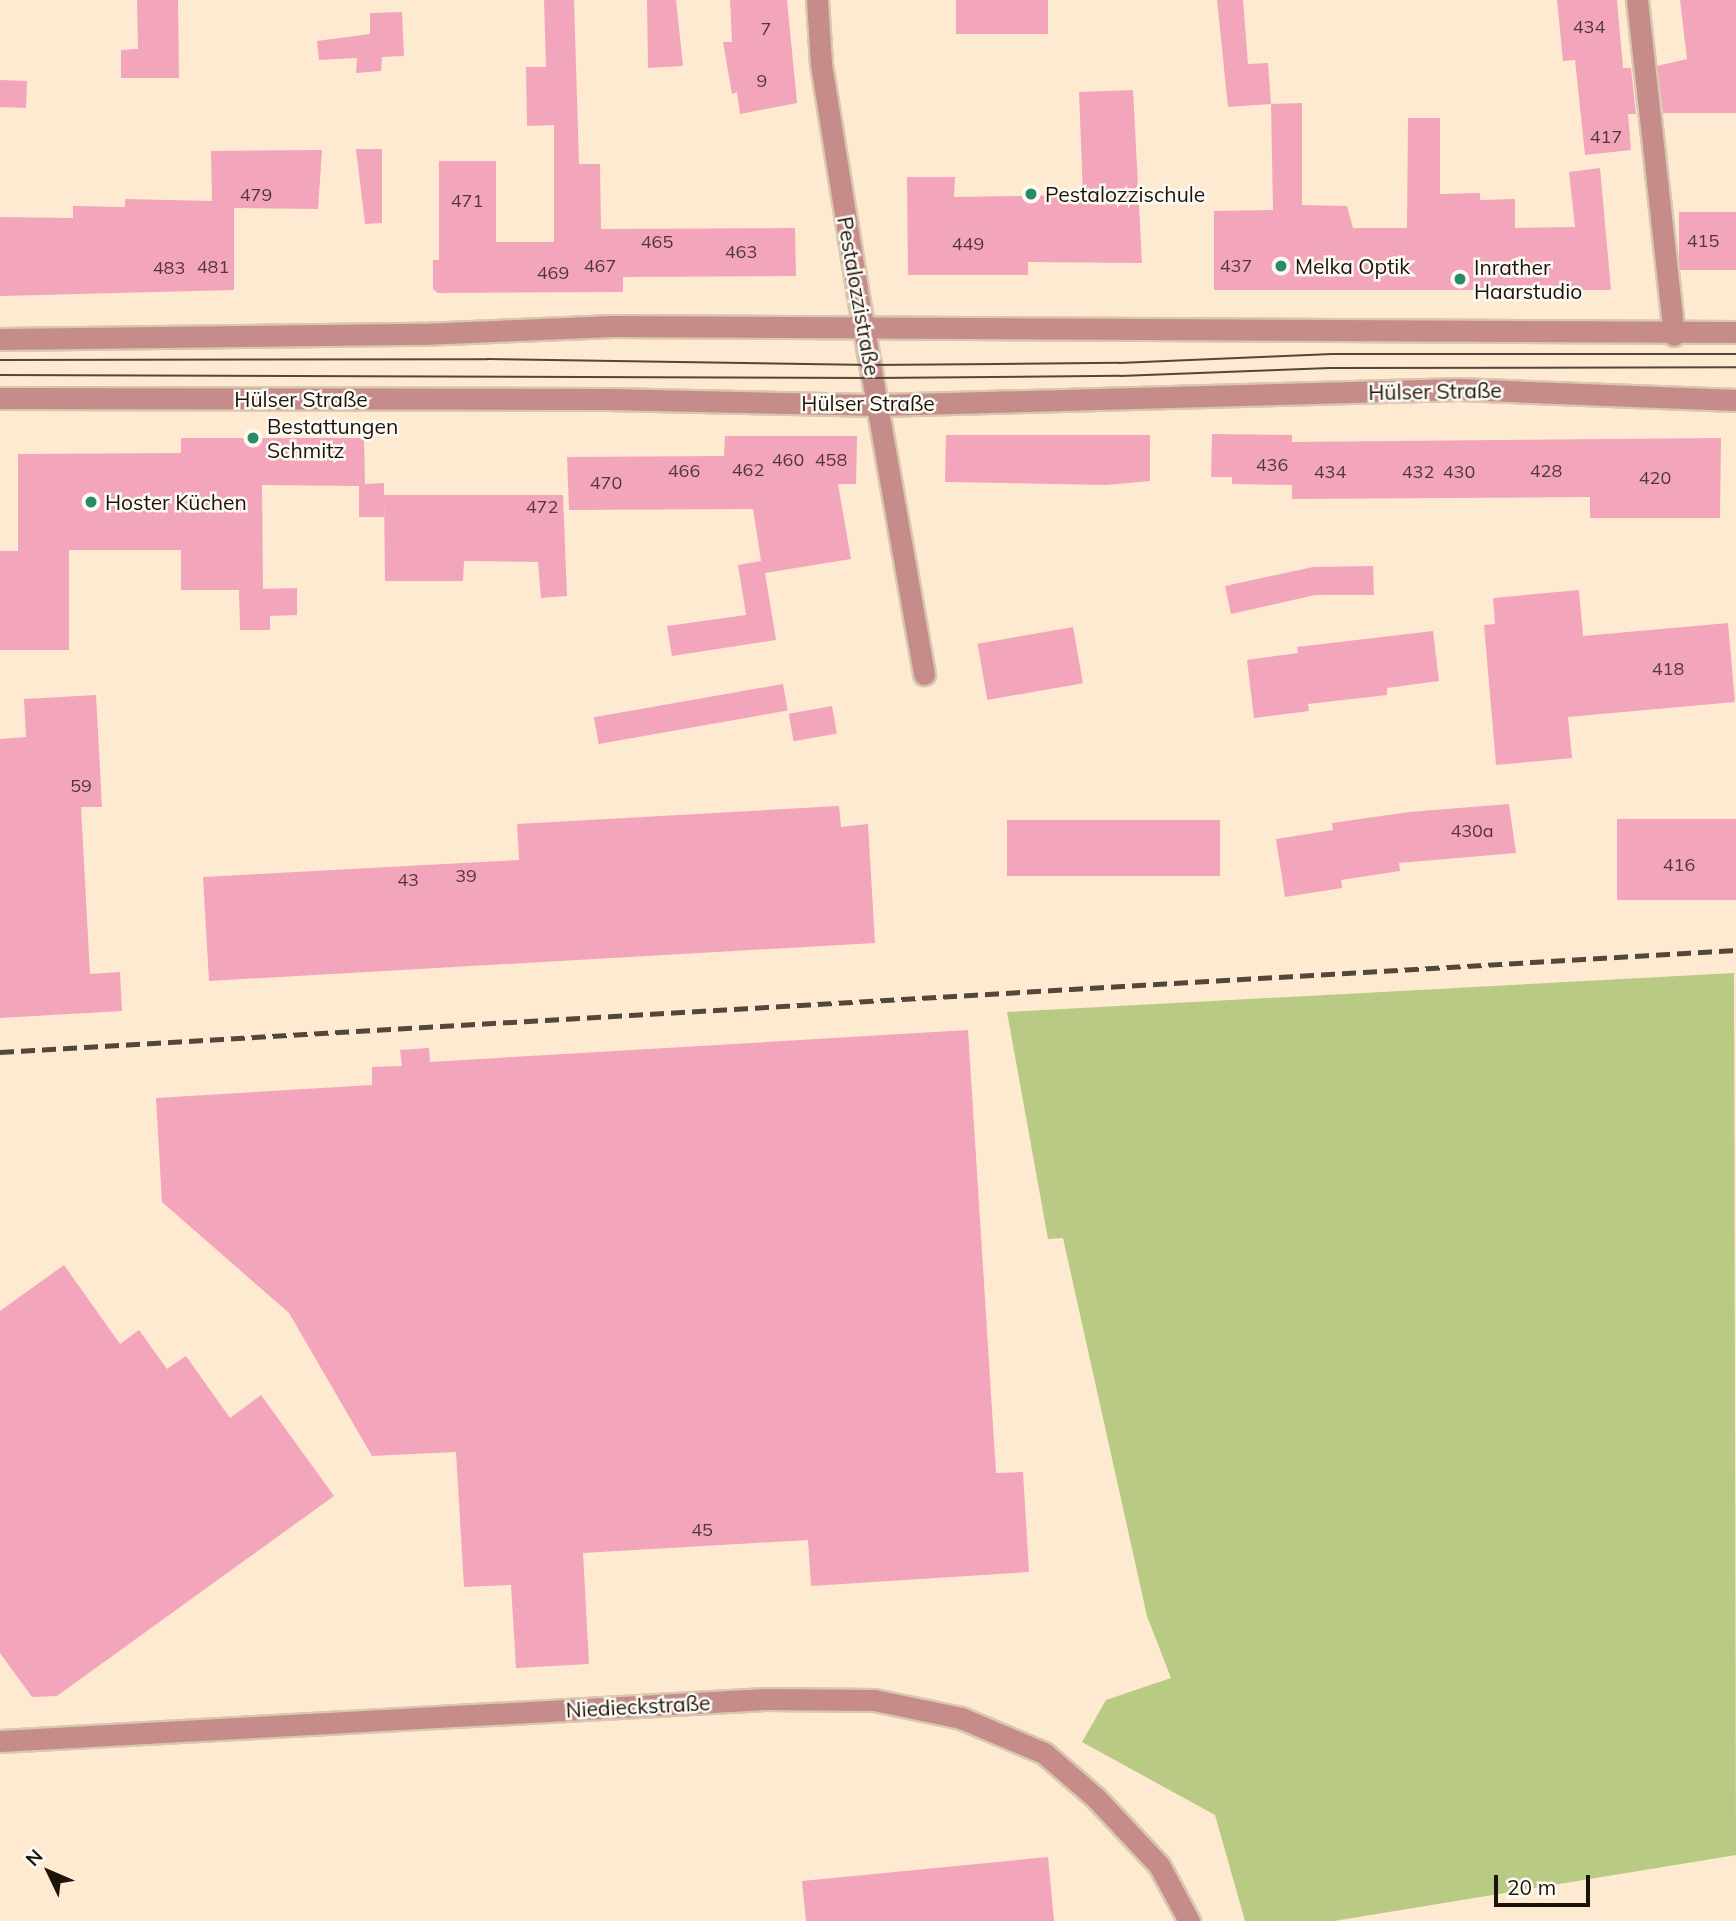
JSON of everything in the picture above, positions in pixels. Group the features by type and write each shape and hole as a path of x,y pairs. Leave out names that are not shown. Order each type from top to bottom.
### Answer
{"street":[{"name":"Pestalozzistraße","path":"817,0 821,64 924,674"},
{"path":"1637,0 1674,335"},
{"path":"0,339 422,334 612,326 1674,335 1736,332"},
{"name":"Hülser Straße","path":"0,398 610,399 879,405 1459,389 1736,400"},
{"name":"Niedieckstraße","path":"0,1741 766,1699 874,1700 961,1718 1044,1753 1096,1798 1159,1865 1189,1921"}],"green space":[{"path":"1734,973 1736,1855 1334,1921 1245,1921 1215,1815 1082,1742 1106,1700 1171,1678 1147,1616 1063,1238 1048,1239 1007,1012"}],"building":[{"path":"137,0 178,0 179,78 121,78 121,50 138,49"},
{"path":"544,0 574,0 579,164 600,164 601,229 795,228 796,276 623,277 623,292 438,293 433,289 433,260 439,260 439,161 496,161 496,242 554,242 554,125 527,126 526,67 546,67"},
{"path":"647,0 676,0 683,66 648,68"},
{"path":"730,0 787,0 797,103 740,114 737,92 732,94 723,42 732,42"},
{"path":"956,0 1048,0 1048,34 956,34"},
{"path":"1217,0 1243,0 1248,64 1268,63 1271,104 1228,107"},
{"path":"1557,0 1617,0 1623,68 1631,68 1636,114 1628,114 1631,150 1585,155 1575,60 1563,61"},
{"path":"1680,0 1736,0 1736,113 1663,113 1657,66 1687,59"},
{"path":"402,12 404,56 382,57 381,71 356,73 357,58 319,60 317,41 370,34 370,13"},
{"path":"0,80 27,81 26,108 0,107"},
{"path":"1133,90 1142,263 1028,262 1028,275 908,275 907,177 955,177 954,197 1083,195 1079,92"},
{"path":"1302,103 1302,205 1347,206 1353,228 1407,228 1408,118 1440,118 1440,194 1480,193 1480,200 1515,199 1515,228 1575,227 1569,172 1600,168 1611,290 1214,290 1214,211 1273,210 1271,104"},
{"path":"356,149 382,149 382,223 365,224"},
{"path":"322,150 318,209 234,208 234,290 0,296 0,217 73,218 73,206 125,207 125,199 212,201 211,151"},
{"path":"1679,212 1736,212 1736,270 1679,270"},
{"path":"1212,434 1292,435 1292,442 1721,438 1720,518 1590,518 1590,497 1292,499 1292,485 1232,484 1232,477 1211,477"},
{"path":"946,435 1150,435 1150,481 1107,485 945,482"},
{"path":"725,436 857,436 856,484 838,484 851,559 765,573 776,640 672,656 667,626 746,615 738,565 761,561 753,509 569,510 567,457 724,456"},
{"path":"181,438 364,438 365,484 384,483 384,517 359,517 359,486 262,485 263,589 297,588 297,615 270,616 270,630 240,630 239,590 181,590 181,550 69,550 69,650 0,650 0,551 18,551 18,454 181,453"},
{"path":"384,495 563,495 567,596 541,598 538,562 464,561 463,581 385,581"},
{"path":"1373,566 1374,595 1315,595 1231,614 1225,586 1313,567"},
{"path":"1579,590 1583,636 1728,623 1735,702 1568,717 1572,758 1496,765 1484,625 1495,624 1493,598"},
{"path":"1073,627 1083,683 987,700 977,644"},
{"path":"1433,631 1439,681 1387,688 1387,695 1308,704 1309,711 1254,718 1247,660 1298,653 1297,647"},
{"path":"783,684 788,711 599,744 594,717"},
{"path":"96,695 102,807 81,807 90,974 120,972 122,1011 0,1018 0,739 26,737 24,699"},
{"path":"832,706 837,734 794,741 789,714"},
{"path":"1509,804 1516,853 1399,863 1400,871 1341,880 1342,888 1285,897 1276,839 1333,830 1332,823 1409,812"},
{"path":"839,806 841,827 868,824 875,943 209,981 203,877 519,860 517,824"},
{"path":"1617,819 1736,819 1736,900 1617,900"},
{"path":"1007,820 1220,820 1220,876 1007,876"},
{"path":"968,1030 996,1473 1023,1472 1029,1572 811,1586 808,1540 583,1553 589,1664 516,1668 511,1585 464,1587 456,1452 372,1456 289,1313 162,1202 156,1098 372,1085 372,1067 402,1066 400,1050 429,1048 430,1062"},
{"path":"64,1265 120,1344 139,1330 167,1369 186,1356 230,1418 261,1395 334,1496 57,1696 32,1697 0,1653 0,1311"},
{"path":"1048,1857 1054,1921 806,1921 802,1881"}],"tram line":[{"path":"0,360 487,359 871,365 1119,363 1332,354 1736,354"},
{"path":"0,375 873,378 1120,376 1330,368 1736,367"}],"railway":[{"path":"0,1052 1736,950"}],"place":[{"name":"Pestalozzischule","path":"1031,194"},
{"name":"Melka Optik","path":"1281,266"},
{"name":"Inrather Haarstudio","path":"1460,279"},
{"name":"Bestattungen Schmitz","path":"253,438"},
{"name":"Hoster Küchen","path":"91,502"}]}
